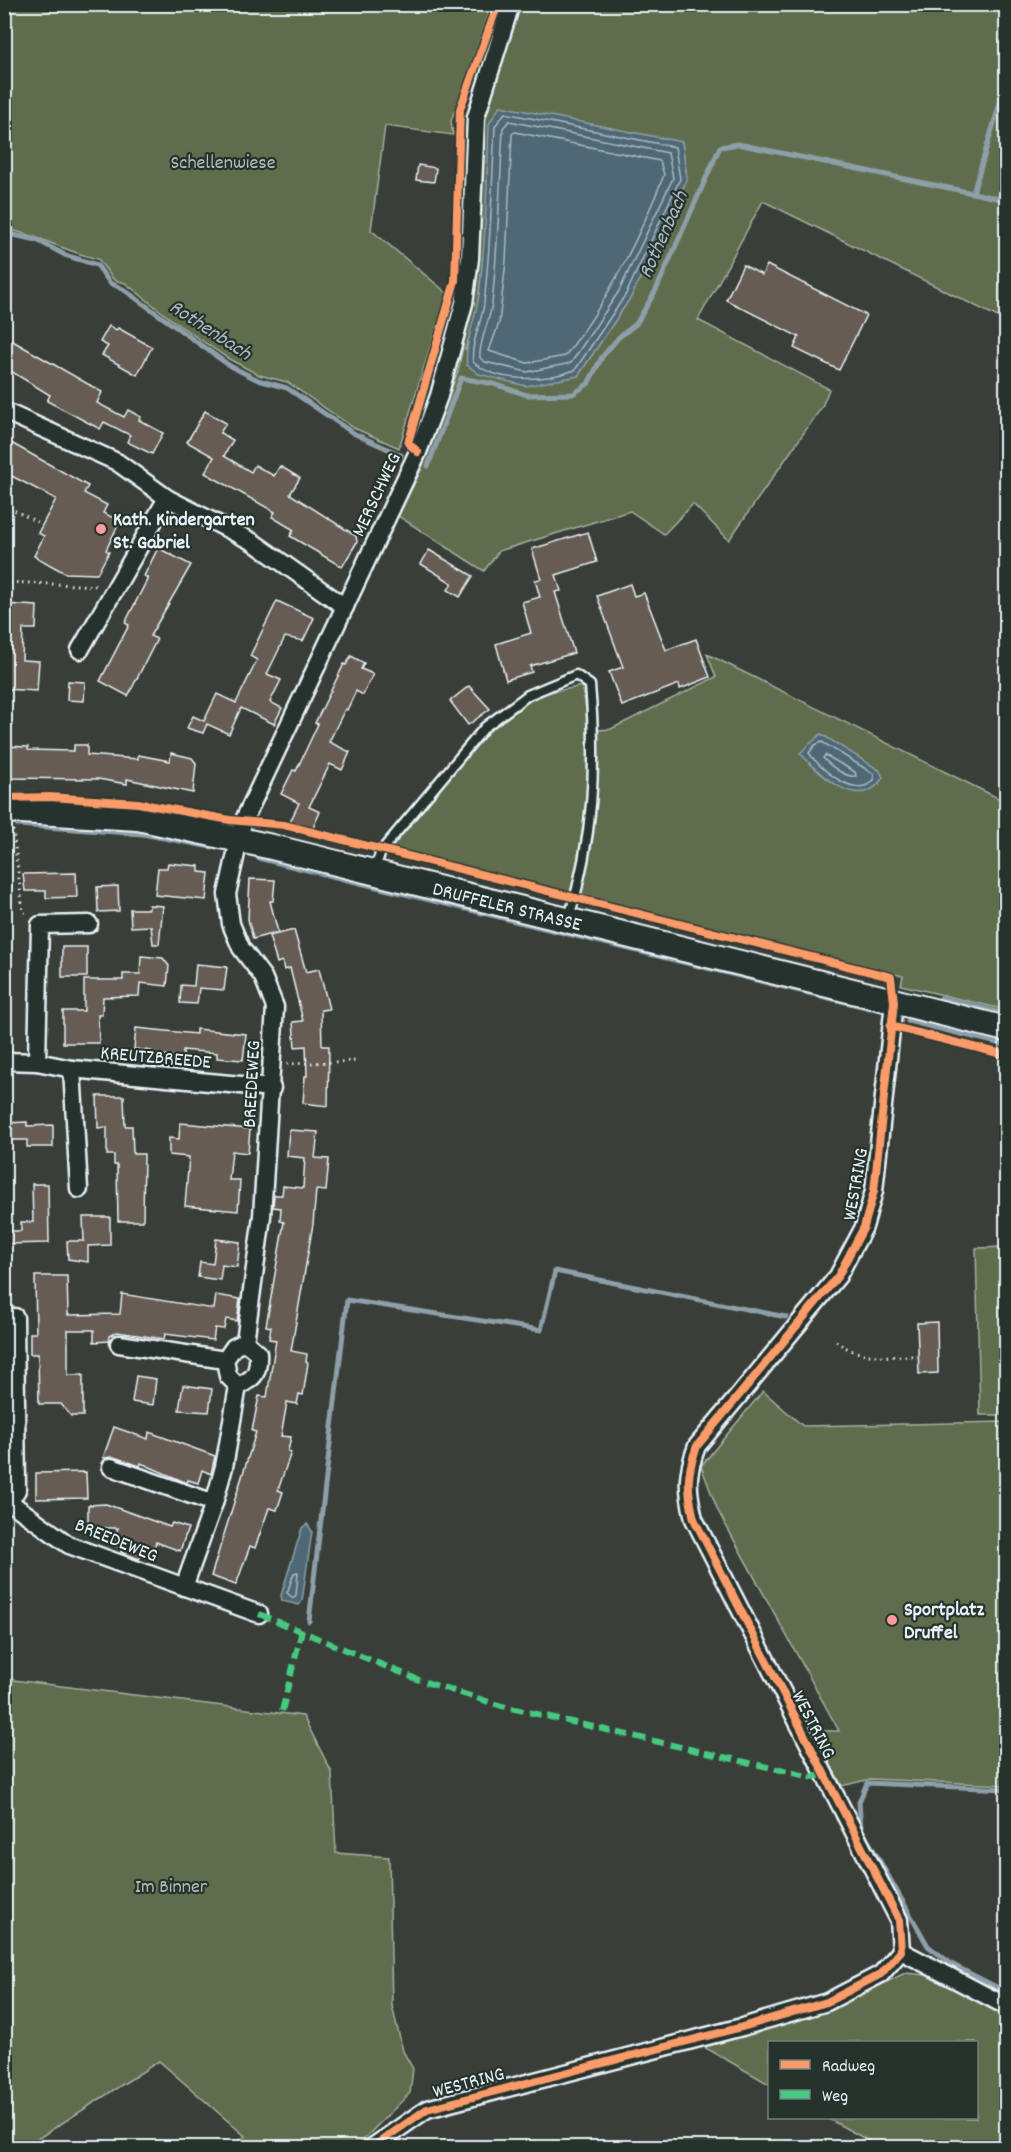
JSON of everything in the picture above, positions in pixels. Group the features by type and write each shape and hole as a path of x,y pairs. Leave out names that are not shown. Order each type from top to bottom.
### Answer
{"street":[{"name":"MERSCHWEG","path":"238,840 247,810 418,452 454,346 464,303 470,258 476,117 512,4"},
{"path":"4,411 117,462 167,498 253,542 345,607"},
{"path":"80,650 167,498"},
{"name":"DRUFFELER STRASSE","path":"8,810 138,818 238,840 1006,1029"},
{"name":"BREEDEWEG","path":"238,840 227,894 231,924 241,948 263,978 275,1007 272,1088 261,1216 245,1342"},
{"path":"37,1062 40,925 89,924"},
{"name":"WESTRING","path":"371,2148 427,2109 742,2028 827,2002 881,1974 901,1950 898,1920 694,1519 688,1494 688,1472 697,1446 838,1276 864,1227 874,1191 894,1002"},
{"name":"KREUTZBREEDE","path":"4,1061 37,1062 72,1069 272,1088"},
{"name":"KREUTZBREEDE","path":"72,1069 79,1189"},
{"name":"BREEDEWEG","path":"15,1317 17,1490 7,1500 69,1545 259,1614"},
{"path":"245,1342 258,1353 259,1369 252,1380 238,1386 228,1376 225,1360 234,1347 245,1342"},
{"path":"119,1344 225,1360"},
{"path":"183,1587 214,1503 224,1467 238,1386"},
{"path":"111,1467 214,1503"},
{"path":"901,1950 1006,2006"}],"lane":[{"path":"373,873 382,850 485,727 528,695 576,675 590,685 595,779 587,839 568,922"}],"path":[{"path":"4,505 37,522"},
{"path":"4,531 15,510"},
{"path":"4,582 116,587"},
{"path":"8,810 23,912 40,925"},
{"path":"273,1064 357,1061"},
{"path":"836,1341 849,1351 865,1354 917,1356"}],"green space":[{"name":"Schellenwiese","path":"5,4 492,5 451,121 453,135 385,126 371,230 447,293 399,448 354,428 287,382 259,375 229,359 176,323 125,283 114,280 98,259 5,229"},
{"path":"517,5 1006,5 1006,321 763,201 698,320 829,389 822,407 729,540 693,504 664,534 630,511 499,551 484,571 398,516 421,470 458,371 471,307 481,115","holes":["682,142 687,179 631,297 578,376 465,349 476,319 483,259"]},
{"path":"707,654 1006,802 1006,1010 901,985 903,976 579,895 593,813 598,730 611,729 716,677","holes":["851,755 879,770 879,784"]},
{"path":"582,686 590,731 591,779 572,893 389,848 472,746 509,711 534,696"},
{"path":"1006,1247 1006,1415 980,1415 976,1248"},
{"name":"Sportplatz Druffel","path":"763,1391 803,1426 1006,1422 1006,1785 870,1779 842,1786 826,1756 821,1731 839,1731 718,1511 701,1466"},
{"name":"Im Binner","path":"5,1679 303,1716 332,1773 336,1853 389,1857 392,2006 403,2051 413,2069 410,2093 356,2147 230,2147 245,2136 159,2061 25,2147 5,2147"},
{"path":"905,1973 927,1975 1006,2016 1006,2147 880,2147 829,2119 978,2119 978,2041 768,2041 768,2083 704,2047 831,2009"}],"water":[{"path":"500,106 682,142 687,179 631,297 578,376 526,386 479,374 467,365 467,348 478,303 481,273 489,124"},
{"path":"821,734 879,770 883,777 874,788 863,792 852,792 840,787 818,771 800,753"},
{"path":"307,1524 312,1531 302,1601 299,1605 282,1601 281,1595 302,1528"}],"building":[{"path":"418,165 436,168 434,182 416,180"},
{"path":"743,265 762,275 767,265 866,315 839,370 794,348 799,337 726,300"},
{"path":"109,326 116,330 118,328 152,347 137,375 102,355 108,346 100,342"},
{"path":"4,336 102,392 97,403 124,417 128,410 141,417 139,420 163,433 152,454 127,442 130,435 104,422 100,429 47,401 50,395 4,367"},
{"path":"205,411 226,423 220,433 233,440 224,456 251,472 255,465 274,476 280,466 300,478 290,494 356,536 357,542 342,567 290,536 294,530 272,517 275,512 205,473 214,457 187,442"},
{"path":"4,439 88,486 84,493 107,505 103,513 120,521 106,550 109,552 97,574 65,573 34,556 44,536 38,533 56,499 4,472"},
{"path":"588,532 597,562 556,575 561,591 555,592 574,653 530,666 532,672 506,680 496,644 531,633 522,602 540,597 535,580 541,579 532,549"},
{"path":"158,548 191,565 150,636 157,639 128,696 100,681 129,625 125,623 148,578 144,576"},
{"path":"429,550 473,576 460,597 448,590 452,583 421,564"},
{"path":"630,584 634,596 644,593 666,650 696,639 710,677 680,689 679,684 622,706 609,672 623,667 597,596"},
{"path":"277,601 314,618 303,641 285,637 267,674 281,680 270,702 282,708 274,724 241,708 229,734 207,724 203,733 187,728 193,716 204,721 217,694 236,703 257,660 250,656"},
{"path":"4,604 37,606 36,629 23,629 22,660 39,661 37,691 4,689"},
{"path":"351,656 364,663 361,669 373,674 363,695 356,691 329,742 350,752 342,770 330,764 309,807 320,812 313,828 290,822 299,803 281,794 293,770 296,771 318,724 315,723 344,664 346,665"},
{"path":"68,681 85,682 84,701 67,700"},
{"path":"469,686 490,709 468,725 450,701"},
{"path":"74,745 87,745 87,755 138,759 138,755 170,761 171,753 192,758 196,763 193,793 127,779 127,784 98,779 4,778 4,746 28,747 28,750 74,751"},
{"path":"168,863 199,866 199,872 209,873 206,900 155,895 158,868 167,868"},
{"path":"76,873 77,897 46,898 46,891 25,891 23,874"},
{"path":"250,879 275,880 273,901 270,901 278,932 253,939 248,919"},
{"path":"118,886 119,911 98,912 97,887"},
{"path":"149,905 163,906 159,944 153,944 151,926 131,927 130,909 149,909"},
{"path":"294,930 306,972 319,969 329,1009 321,1010 322,1046 329,1046 328,1106 303,1103 305,1076 307,1076 306,1046 295,1047 293,1022 303,1021 290,968 284,970 282,961 277,963 269,936"},
{"path":"62,947 87,947 87,977 62,977"},
{"path":"141,956 163,958 169,966 167,986 140,983 139,996 103,997 102,1015 98,1015 99,1043 63,1043 63,1011 84,1011 84,980 123,980 123,974 140,974"},
{"path":"196,964 227,967 224,990 199,988 197,1004 180,1003 181,985 194,986"},
{"path":"136,1028 196,1034 196,1029 246,1034 243,1060 217,1058 217,1053 183,1050 183,1057 151,1054 151,1051 134,1049"},
{"path":"97,1096 124,1096 125,1126 132,1126 133,1154 144,1154 143,1221 118,1221 117,1165 114,1165 114,1155 107,1155 107,1127 98,1128"},
{"path":"27,1122 27,1126 53,1125 53,1147 27,1147 27,1140 4,1140 4,1123"},
{"path":"180,1123 250,1129 248,1153 232,1151 229,1180 240,1180 238,1211 185,1206 189,1157 169,1155 169,1138 179,1139"},
{"path":"289,1130 318,1132 315,1158 329,1159 326,1191 316,1190 313,1224 291,1351 307,1354 306,1362 308,1363 303,1395 299,1394 297,1404 287,1402 281,1436 291,1437 288,1451 291,1452 278,1490 283,1492 277,1510 269,1508 255,1548 250,1546 236,1585 211,1576 256,1432 252,1431 259,1396 267,1397 276,1340 269,1339 271,1327 266,1326 284,1222 280,1221 281,1208 273,1207 274,1195 282,1195 283,1186 303,1188 305,1158 287,1156"},
{"path":"32,1184 48,1184 49,1243 4,1244 4,1231 21,1231 21,1222 33,1222"},
{"path":"83,1217 110,1217 110,1245 88,1246 88,1262 68,1259 67,1241 84,1241"},
{"path":"216,1239 240,1242 237,1267 222,1265 220,1280 198,1277 200,1262 213,1264"},
{"path":"35,1276 67,1276 68,1315 120,1314 122,1294 214,1309 216,1295 240,1299 237,1321 226,1319 224,1329 215,1328 213,1340 165,1334 164,1339 117,1332 109,1336 109,1341 94,1342 94,1330 68,1330 68,1375 83,1375 83,1416 71,1416 61,1404 39,1404 38,1354 30,1354 30,1333 36,1333"},
{"path":"937,1322 938,1373 919,1374 917,1323"},
{"path":"136,1376 156,1379 153,1405 132,1402"},
{"path":"183,1385 212,1389 209,1412 179,1410"},
{"path":"114,1427 148,1439 149,1432 215,1456 211,1474 202,1470 198,1483 188,1480 187,1483 141,1463 140,1466 114,1457 103,1458"},
{"path":"86,1472 87,1498 36,1499 36,1473"},
{"path":"106,1504 170,1527 172,1523 188,1528 180,1551 156,1542 150,1558 141,1555 139,1559 121,1552 122,1548 112,1545 118,1528 88,1528 88,1505"}],"waterway":[{"path":"973,193 1006,83"},
{"name":"Rothenbach","path":"428,466 461,378 494,384 527,395 573,394 588,384 602,357 619,337 636,324 656,290 720,147 738,144 1006,200"},
{"name":"Rothenbach","path":"4,233 37,240 65,255 97,265 110,283 123,289 230,366 258,380 287,388 353,433 401,455"},
{"path":"18,825 143,834 211,847"},
{"path":"258,858 870,1008"},
{"path":"941,998 1006,1014"},
{"path":"908,1021 1006,1045"},
{"path":"309,1621 347,1300 541,1330 555,1271 786,1317"},
{"path":"1006,1789 867,1783 859,1802 861,1828 928,1946 953,1965 1006,1992"}],"marked path":[{"path":"259,1614 419,1680 502,1706 811,1777 823,1775"},
{"path":"282,1711 302,1630"}],"cycle path":[{"path":"418,452 408,443 455,281 460,109 498,4"},
{"path":"4,798 50,797 138,803 230,820 284,825 891,977 894,1002 874,1191 864,1227 838,1276 697,1446 689,1482 694,1519 899,1920 901,1951 881,1974 827,2002 742,2027 427,2109 371,2148"},
{"path":"890,1026 1006,1055"}],"place":[{"name":"Kath. Kindergarten St. Gabriel","path":"101,529"},
{"name":"Sportplatz Druffel","path":"892,1620"}]}
